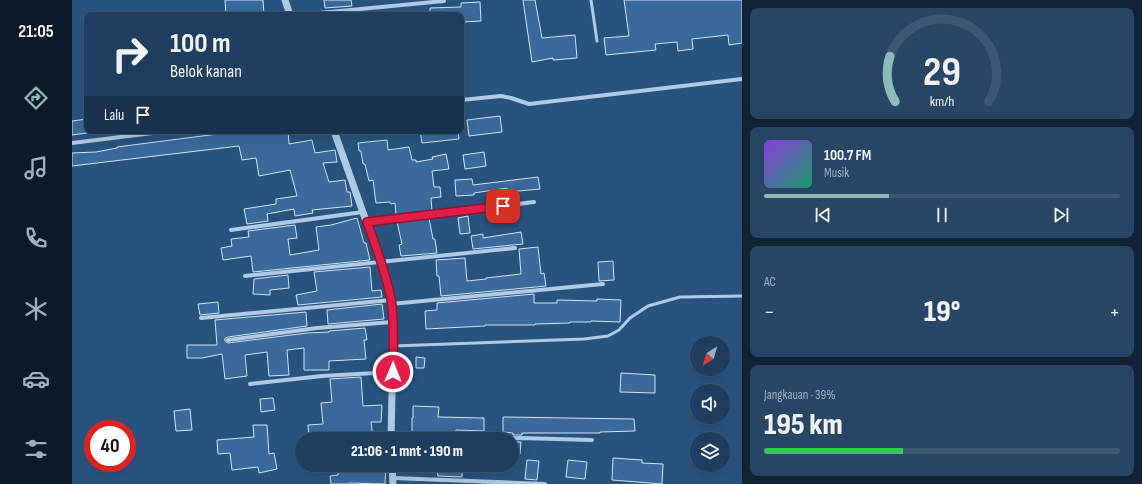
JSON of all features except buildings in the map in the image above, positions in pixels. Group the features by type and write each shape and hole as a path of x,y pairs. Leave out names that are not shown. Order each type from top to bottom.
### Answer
{"street":[{"path":"285,0 289,12"},
{"path":"329,12 444,1"},
{"path":"464,100 501,96 529,104 742,79"},
{"path":"72,143 145,134"},
{"path":"335,134 381,262 391,302 393,322 391,432"},
{"path":"367,222 534,202"},
{"path":"231,230 363,212"},
{"path":"244,276 514,248"},
{"path":"201,318 603,284"},
{"path":"228,340 317,328 393,322"},
{"path":"250,384 322,376 393,372"},
{"path":"519,438 592,440"},
{"path":"393,481 546,484"}],"lane":[{"path":"591,0 597,41"},
{"path":"393,346 584,339 608,336 619,330 630,318 648,306 654,304 680,297 742,296"}],"route":[{"path":"393,372 393,322 391,300 385,274 367,222 503,206"}]}
